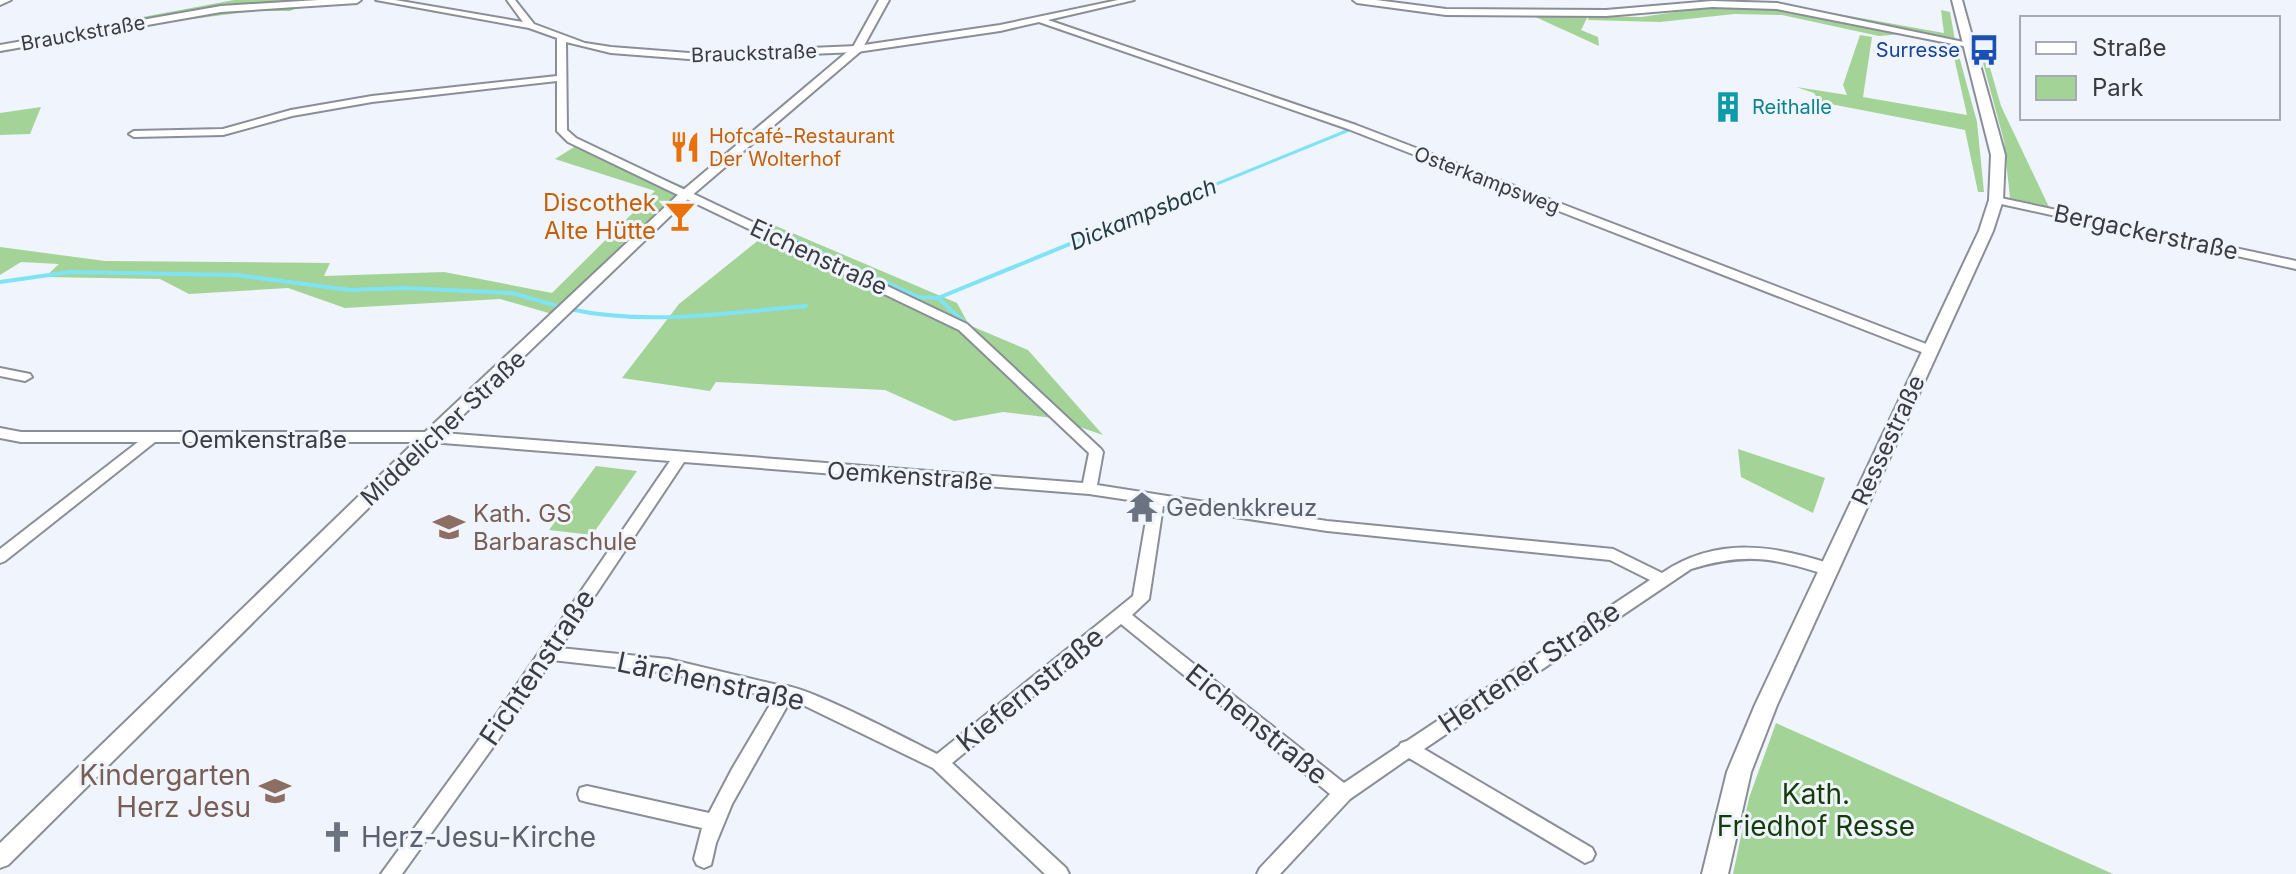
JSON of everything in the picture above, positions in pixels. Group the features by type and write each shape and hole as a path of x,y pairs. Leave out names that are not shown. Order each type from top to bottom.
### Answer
{"main road":[{"name":"Ressestraße","path":"1715,874 1739,772 1828,569 1986,231 1996,200 1998,155 1957,0"}],"street":[{"name":"Brauckstraße","path":"0,48 221,9 357,0"},
{"name":"Brauckstraße","path":"380,0 531,26 583,45 651,56 857,49 1042,21 1130,0"},
{"path":"511,0 531,26"},
{"name":"Middelicher Straße","path":"0,858 430,437 686,194 857,49 884,0"},
{"path":"1357,0 1446,12 1606,13 1712,4 1777,6 1968,44"},
{"name":"Osterkampsweg","path":"1042,21 1352,127 1929,350"},
{"name":"Eichenstraße","path":"561,37 562,131 572,140 963,327 1096,452 1089,489"},
{"path":"134,134 223,132 291,113 372,99 562,78"},
{"name":"Bergackerstraße","path":"1996,200 2296,265"},
{"path":"0,372 25,377"},
{"name":"Oemkenstraße","path":"0,433 21,437 150,439 430,437 1089,489 1327,526 1613,555 1661,579"},
{"name":"Oemkenstraße","path":"0,557 150,439"},
{"name":"Fichtenstraße","path":"391,874 475,759 679,458"},
{"path":"1121,615 1141,599 1157,498"},
{"name":"Hertener Straße","path":"1267,874 1343,793 1685,565 1726,552 1784,553 1828,569"},
{"name":"Eichenstraße","path":"1121,615 1343,793"},
{"name":"Kiefernstraße","path":"939,763 1121,615"},
{"name":"Lärchenstraße","path":"546,653 668,666 787,691 939,763 1059,874"},
{"path":"704,859 704,848 715,823 787,691"},
{"path":"1407,748 1585,854"},
{"path":"587,794 715,823"}],"green space":[{"path":"234,0 317,0 290,11 254,11 146,25 0,53 0,48 57,37 51,34"},
{"path":"1711,7 1776,8 1813,14 1816,10 1944,33 1941,10 1950,12 1955,40 1914,33 1879,36 1782,15 1734,14 1660,22 1588,20 1589,16 1641,17"},
{"path":"1520,10 1590,12 1581,30 1598,37 1599,46"},
{"path":"1860,35 1872,37 1863,97 1967,115 1951,44 1956,45 1977,122 1984,192 1978,192 1965,130 1820,102 1814,93 1796,87 1847,95 1843,85"},
{"path":"1984,47 2001,106 2049,207 2010,198 2004,141 1979,48"},
{"path":"41,107 30,134 0,135 0,113"},
{"path":"579,144 688,188 559,316 500,299 345,308 288,288 189,294 160,279 45,277 59,264 21,262 0,275 0,247 105,261 330,263 324,276 444,272 552,293 655,191 555,159"},
{"path":"776,226 957,303 969,325 1028,350 1103,435 1053,418 1003,412 954,421 885,390 716,382 710,391 622,378 679,304"},
{"path":"1738,449 1825,478 1813,513 1741,477"},
{"path":"596,466 637,471 592,535 549,530"},
{"name":"Kath. Friedhof Resse","path":"1776,723 2113,874 1733,874 1749,798"}],"waterway":[{"name":"Dickampsbach","path":"1138,216 1349,130"},
{"name":"Dickampsbach","path":"938,298 1143,214"},
{"path":"777,232 918,297 938,298"},
{"path":"0,282 70,272 236,275 350,290 405,288 512,293 561,307"},
{"path":"938,298 966,324"},
{"path":"569,309 628,317 658,317 806,306"}],"place":[{"name":"Surresse","path":"1984,50"},
{"name":"Reithalle","path":"1728,107"},
{"name":"Hofcafé-Restaurant Der Wolterhof","path":"685,147"},
{"name":"Discothek Alte Hütte","path":"680,216"},
{"name":"Gedenkkreuz","path":"1142,507"},
{"name":"Kath. GS Barbaraschule","path":"449,527"},
{"name":"Kindergarten Herz Jesu","path":"275,791"},
{"name":"Herz-Jesu-Kirche","path":"337,837"}]}
